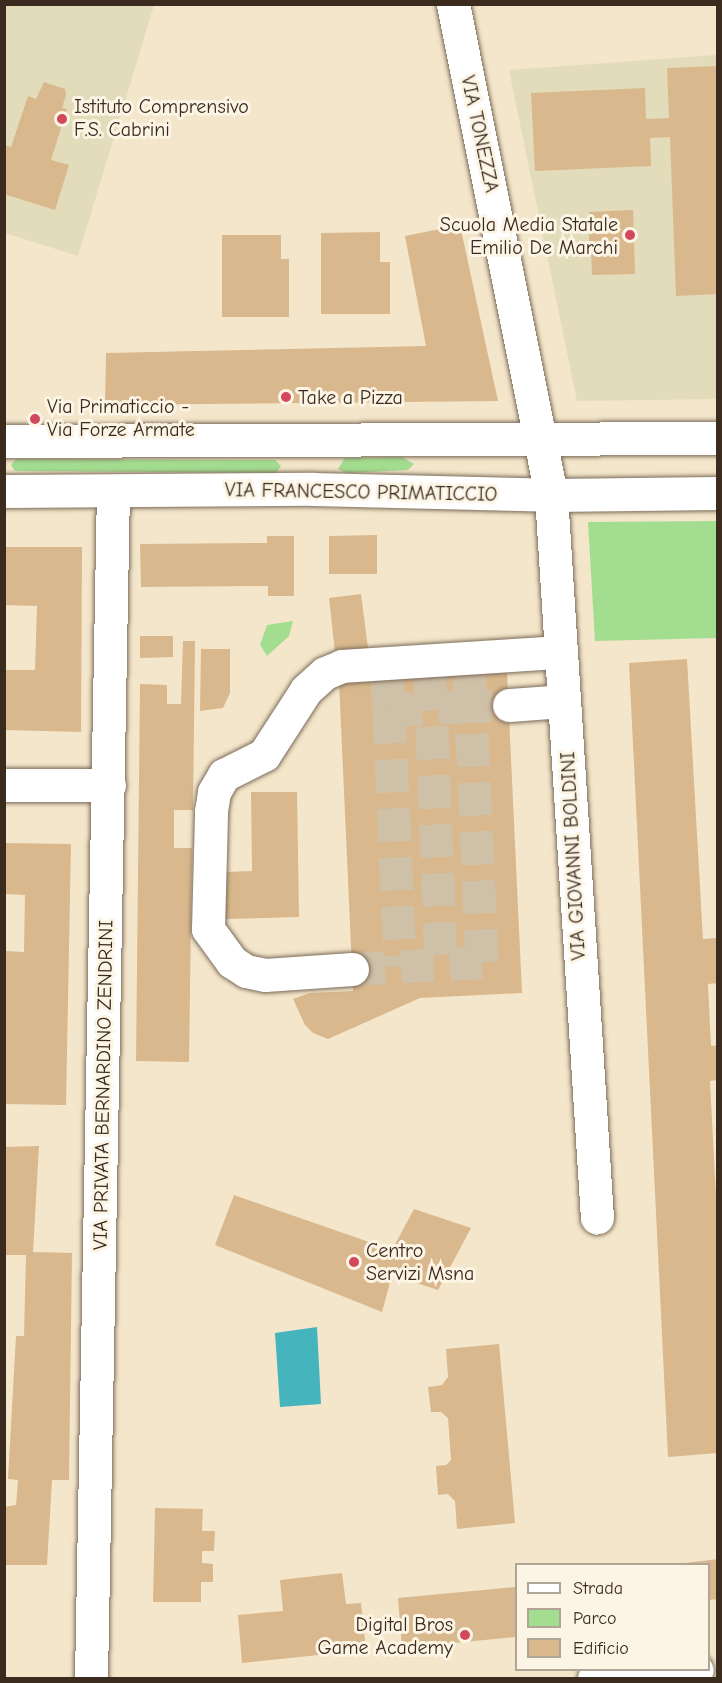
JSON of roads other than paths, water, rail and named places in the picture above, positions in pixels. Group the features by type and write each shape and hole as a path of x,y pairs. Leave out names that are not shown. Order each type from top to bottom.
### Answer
{"street":[{"name":"VIA TONEZZA","path":"453,4 541,440 550,495"},
{"path":"4,441 717,438"},
{"path":"639,440 628,451 625,463 626,476 640,492"},
{"path":"286,489 296,480 302,460 289,441"},
{"path":"336,489 323,472 323,464 342,441"},
{"name":"VIA FRANCESCO PRIMATICCIO","path":"4,491 336,489 550,495 640,492 717,493"},
{"name":"VIA PRIVATA BERNARDINO ZENDRINI","path":"91,1678 109,785 112,492"},
{"name":"VIA GIOVANNI BOLDINI","path":"550,495 597,1218"},
{"path":"352,969 265,975 246,971 232,962 208,929 211,811 214,792 224,775 264,755 306,690 325,673 342,666 387,672 469,667 560,652"},
{"path":"509,705 563,701"},
{"path":"4,785 109,785"},
{"path":"594,1678 684,1671"}],"water":[{"path":"317,1327 321,1404 280,1407 275,1333"}],"tunnel":[{"path":"469,675 471,706 492,706"},
{"path":"430,677 441,963"},
{"path":"387,679 389,710"},
{"path":"352,969 482,962 471,706 389,710 400,966"}],"place":[{"name":"Istituto Comprensivo F.S. Cabrini","path":"62,119"},
{"name":"Scuola Media Statale Emilio De Marchi","path":"630,235"},
{"name":"Take a Pizza","path":"286,397"},
{"name":"Via Primaticcio - Via Forze Armate","path":"35,419"},
{"name":"Centro Servizi Msna","path":"354,1262"},
{"name":"Digital Bros Game Academy","path":"465,1635"}]}
